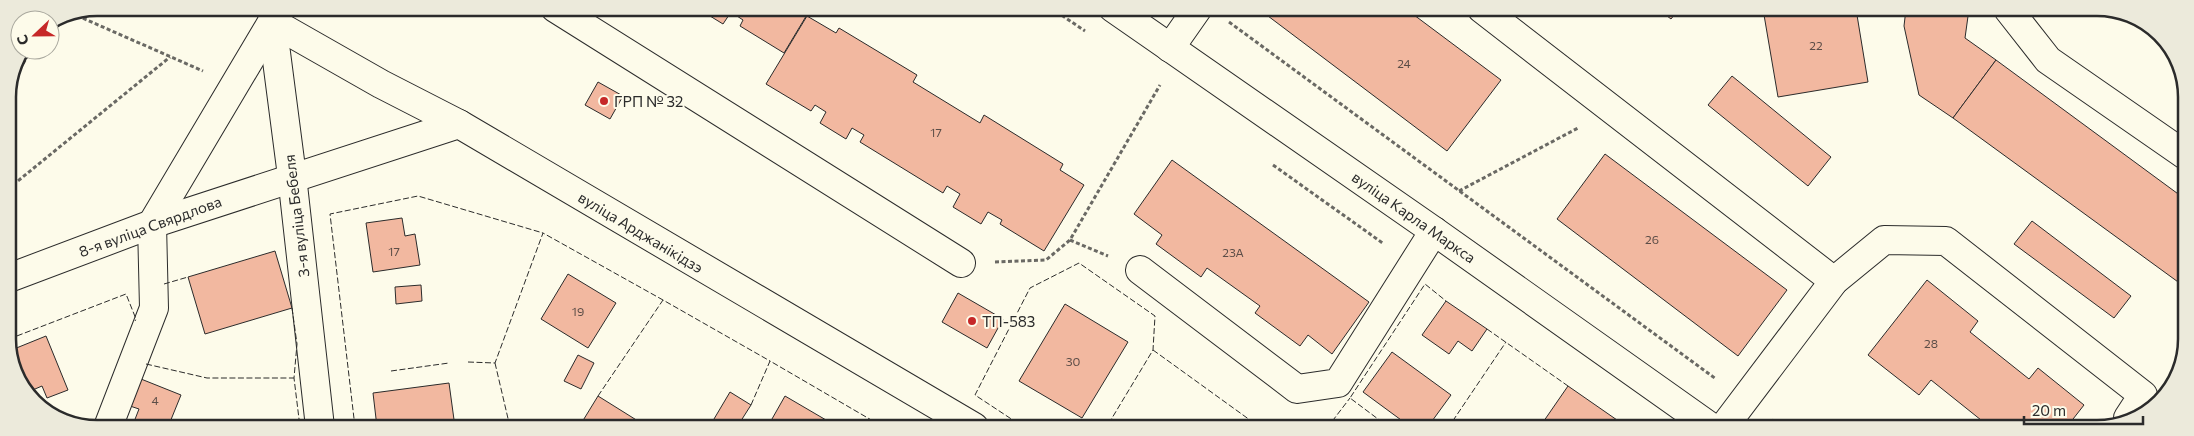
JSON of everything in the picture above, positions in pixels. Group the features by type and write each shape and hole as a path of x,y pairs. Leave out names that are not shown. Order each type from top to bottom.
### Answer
{"street":[{"path":"111,420 154,308 152,224 275,16"},
{"name":"3-я вуліца Бебеля","path":"276,16 319,420"},
{"name":"вуліца Арджанікідзэ","path":"278,16 381,84 459,124 960,420"},
{"path":"568,16 961,263"},
{"name":"вуліца Карла Маркса","path":"1124,16 1434,231 1701,420"},
{"path":"1170,48 1192,16"},
{"path":"1491,16 1834,281"},
{"path":"2013,16 2048,60 2178,150"},
{"path":"292,176 459,124"},
{"name":"8-я вуліца Свярдлова","path":"16,275 152,224 292,176"},
{"path":"1140,270 1297,388 1338,382 1434,231"},
{"path":"1729,420 1834,281 1884,240 1946,241 2150,400"}],"path":[{"path":"84,18 234,84"},
{"path":"1226,20 1772,420"},
{"path":"16,182 170,56"},
{"path":"961,263 1046,260 1070,240 1160,84"},
{"path":"1459,191 1613,110"},
{"path":"1070,240 1140,270"}],"building":[{"path":"710,16 728,16 723,24"},
{"path":"737,16 806,16 784,53 740,26 743,20"},
{"path":"807,16 836,33 839,28 917,75 913,82 980,123 984,115 1063,164 1060,170 1084,185 1044,251 1000,224 1002,220 988,212 981,224 953,207 960,194 947,186 943,193 860,142 864,135 852,128 846,139 820,123 826,112 815,105 811,111 766,84"},
{"path":"1268,16 1415,16 1501,80 1447,151"},
{"path":"1764,16 1857,16 1868,82 1778,97"},
{"path":"1905,16 1968,16 1965,38 1996,60 1953,118 1919,95 1904,26"},
{"path":"1996,60 2178,194 2178,282 1953,118"},
{"path":"1732,76 1831,157 1808,186 1708,105"},
{"name":"ГРП № 32","path":"598,82 623,96 610,119 585,105"},
{"path":"1605,154 1787,290 1738,356 1557,219"},
{"path":"1172,160 1369,302 1332,354 1308,335 1300,346 1255,313 1260,306 1207,268 1201,277 1156,244 1162,235 1134,214"},
{"path":"402,218 405,236 415,234 420,265 373,272 366,223"},
{"path":"2032,221 2131,296 2114,318 2014,244"},
{"path":"275,251 292,308 205,334 188,277"},
{"path":"568,274 616,303 588,348 541,319"},
{"path":"1927,280 1978,321 1970,332 2029,379 2038,368 2084,405 2072,420 1981,420 1931,380 1919,395 1868,355"},
{"path":"421,285 422,301 396,304 395,287"},
{"name":"ТП-583","path":"958,293 1003,319 987,348 942,322"},
{"path":"1446,301 1487,329 1472,351 1458,341 1449,354 1422,335"},
{"path":"1065,304 1128,342 1082,418 1019,381"},
{"path":"46,336 68,390 47,398 42,386 34,389 25,375 17,348"},
{"path":"1392,352 1451,395 1433,420 1401,420 1363,392"},
{"path":"578,355 594,363 581,389 564,381"},
{"path":"141,379 181,395 171,420 135,420 139,409 130,406"},
{"path":"449,383 454,420 376,420 373,393"},
{"path":"1568,386 1617,420 1545,420"},
{"path":"730,392 751,405 741,420 713,420"},
{"path":"598,396 636,420 583,420"},
{"path":"785,396 826,420 771,420"}],"fence":[{"path":"354,420 330,214 418,196 543,233"},
{"path":"468,362 495,363 543,233 663,300"},
{"path":"1013,420 975,395 1030,288 1079,263 1155,316 1153,350 1111,420"},
{"path":"164,284 188,277"},
{"path":"1379,420 1350,398 1425,284 1446,301"},
{"path":"16,336 126,294 136,319 135,321"},
{"path":"598,396 663,300 770,361"},
{"path":"292,308 297,344 294,378 299,420"},
{"path":"1487,329 1568,386"},
{"path":"1453,420 1506,342"},
{"path":"1153,350 1250,420"},
{"path":"751,405 770,361 871,420"},
{"path":"391,371 449,363"},
{"path":"495,363 508,420"},
{"path":"146,364 207,378 294,378"},
{"path":"1333,420 1350,398"}],"place":[{"name":"ГРП № 32","path":"604,101"},
{"name":"ТП-583","path":"972,321"}]}
